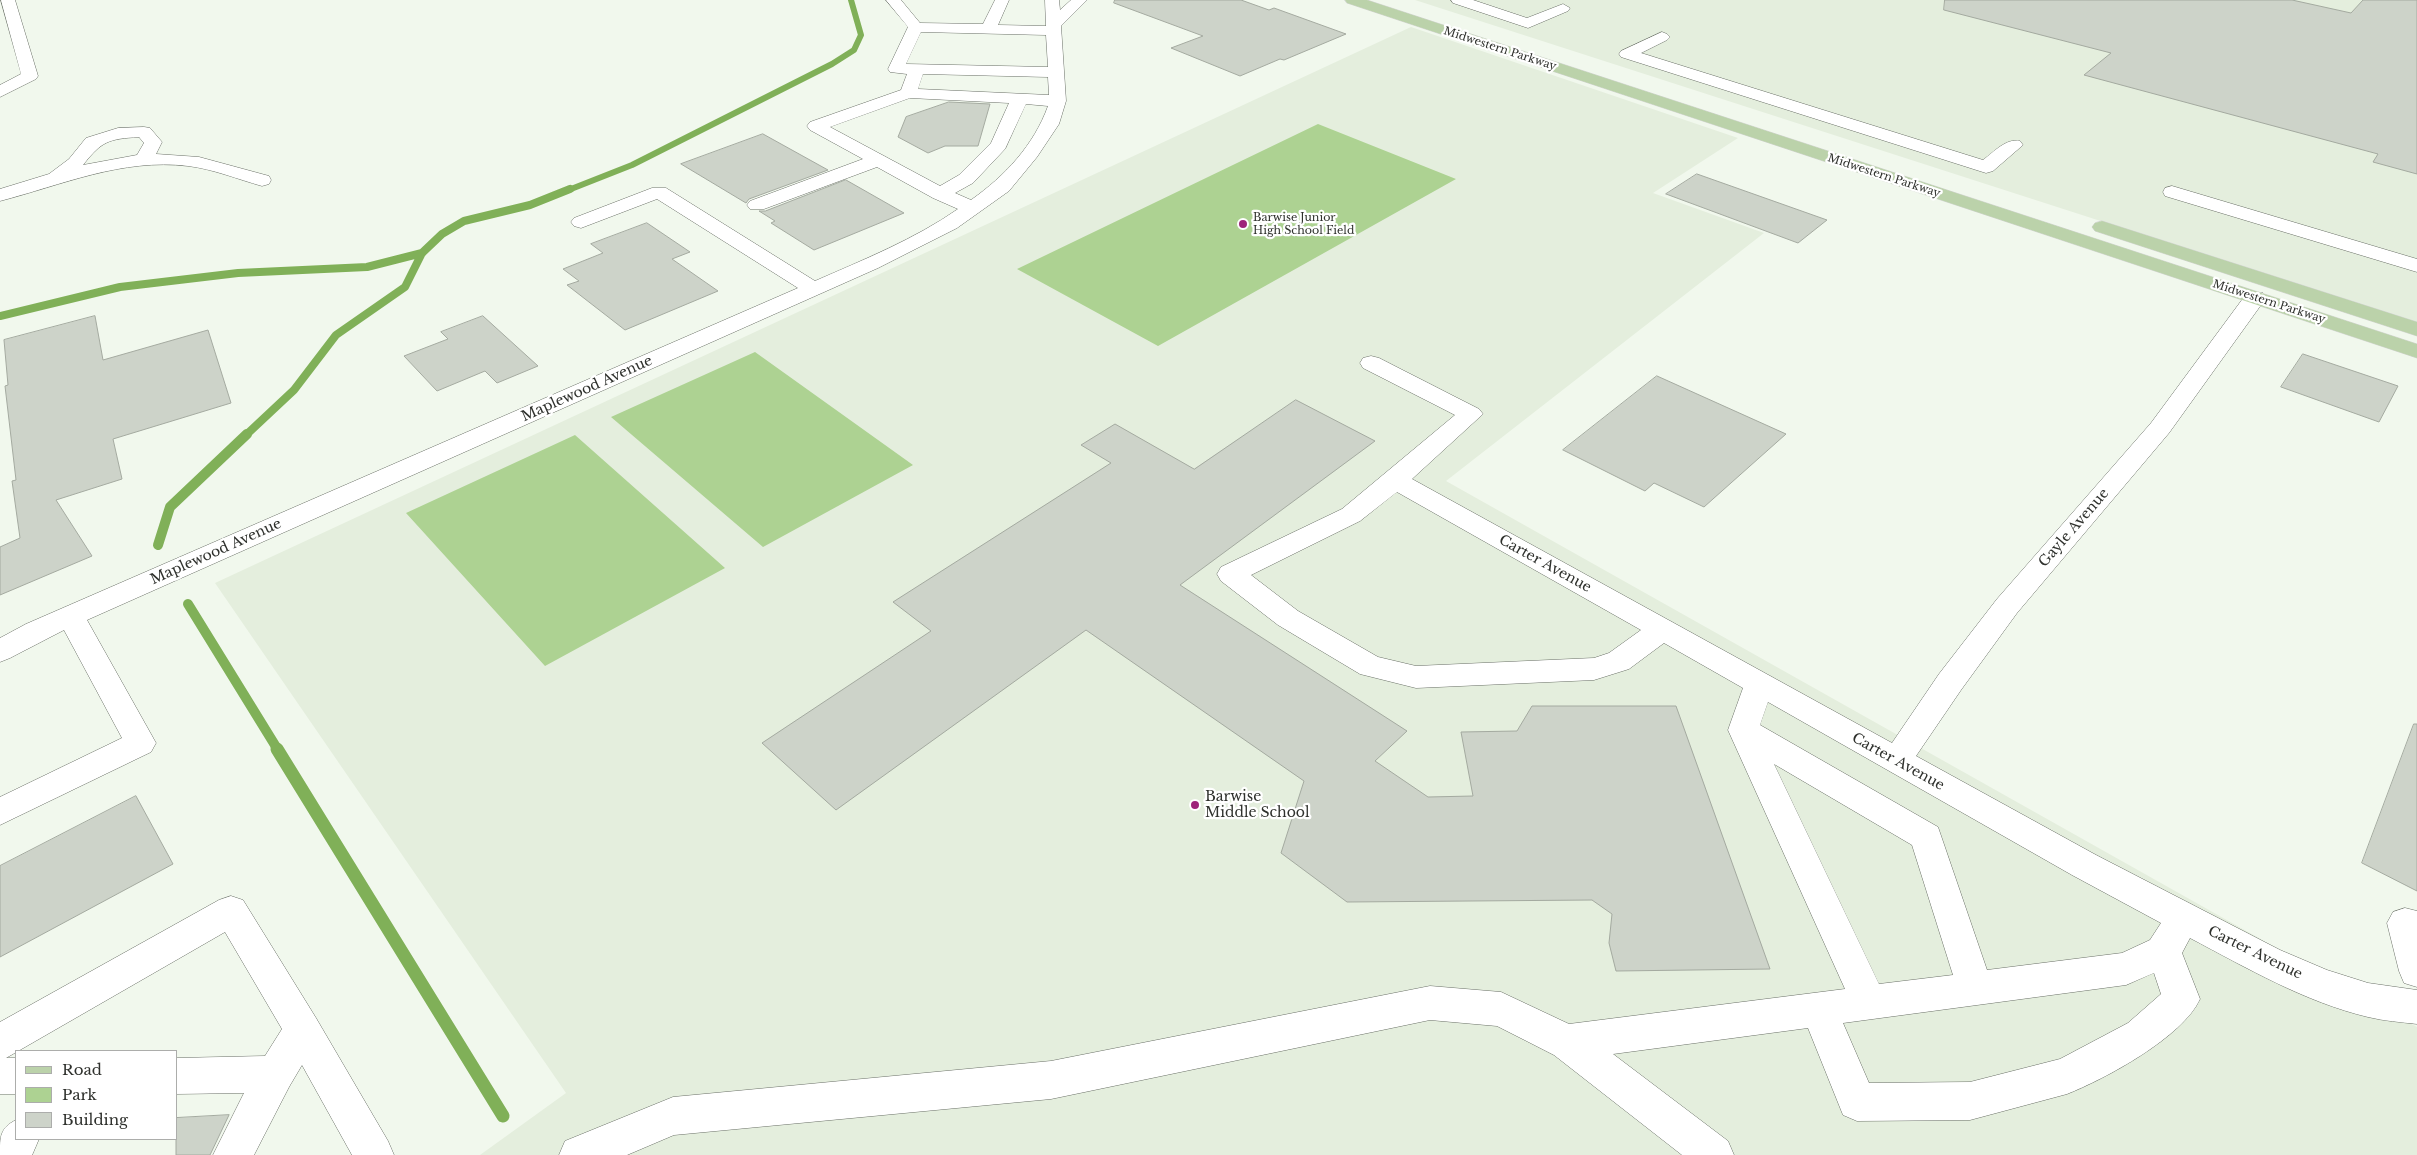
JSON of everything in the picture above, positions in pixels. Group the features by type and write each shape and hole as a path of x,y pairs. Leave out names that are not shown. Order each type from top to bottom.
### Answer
{"main road":[{"name":"Midwestern Parkway","path":"1352,0 2024,222 2260,289 2417,329"},
{"name":"Midwestern Parkway","path":"1395,0 1934,173"},
{"path":"1526,57 1544,48"},
{"path":"2024,222 2039,207"},
{"name":"Midwestern Parkway","path":"2086,222 2417,351"}],"street":[{"path":"0,92 30,76 8,0"},
{"path":"988,29 1002,0"},
{"name":"Maplewood Avenue","path":"0,651 36,631 870,264 941,228 1002,187 1031,153 1050,124 1058,101 1052,0"},
{"path":"916,27 896,69 917,69 1001,50 1054,28 1080,0"},
{"path":"1458,0 1528,23 1563,8"},
{"path":"899,1 916,27"},
{"path":"916,27 988,29"},
{"path":"988,29 1001,50 1056,72"},
{"path":"1662,37 1626,54 1986,167 2014,145"},
{"path":"908,93 917,69"},
{"path":"972,208 940,194 816,126 908,93 1058,101"},
{"path":"940,194 966,179 999,145 1019,100"},
{"path":"56,176 75,163 92,142 118,133 144,132 154,142 144,160"},
{"path":"0,195 56,176 144,160 182,160 262,180"},
{"path":"757,205 878,160"},
{"path":"581,222 659,192 814,289"},
{"path":"2172,192 2417,266"},
{"name":"Gayle Avenue","path":"1896,761 1950,682 2007,606 2160,428 2260,289"},
{"path":"1370,363 1471,414 1395,480 1351,515 1231,574 1288,618 1370,666 1416,677 1594,669 1619,661 1662,630"},
{"name":"Carter Avenue","path":"1395,480 2084,865 2267,961 2320,984 2368,1000 2417,1007"},
{"path":"0,812 140,743 71,616"},
{"path":"1759,685 1743,730 1869,1002"},
{"path":"1743,730 1926,837 1976,988"},
{"path":"0,1042 231,911 303,1030 374,1155"},
{"path":"1567,1042 2126,969 2162,951 2184,918"},
{"path":"2417,926 2405,923 2417,971"},
{"path":"1819,1009 1857,1102 1970,1101 2066,1076 2141,1036 2182,999 2162,951"},
{"path":"578,1155 673,1116 1051,1080 1348,1018 1430,1003 1500,1009 1567,1042 1714,1155"},
{"path":"233,1155 275,1074 303,1030"},
{"path":"178,1076 275,1074"},
{"path":"0,1076 15,1076"},
{"path":"9,1155 18,1140"}],"shaded area":[{"path":"1415,0 2417,0 2417,323"},
{"name":"Barwise Middle School","path":"1411,27 1738,138 1653,193 1764,233 1446,481 2417,1027 2417,1155 480,1155 566,1093 215,583"}],"green space":[{"name":"Barwise Junior High School Field","path":"1318,124 1456,179 1158,346 1017,269"},
{"path":"755,352 913,465 763,547 611,417"},
{"path":"575,435 725,568 545,666 406,513"}],"building":[{"path":"1115,0 1241,0 1269,10 1274,8 1346,34 1240,76 1171,48 1203,36 1114,3"},
{"path":"1945,0 2292,0 2351,13 2363,0 2417,0 2417,174 2373,162 2378,154 2084,75 2111,53 1944,10"},
{"path":"949,102 990,104 978,146 945,146 928,153 898,137 906,117"},
{"path":"763,134 828,170 749,199 746,203 681,164"},
{"path":"1697,174 1827,220 1798,243 1666,194"},
{"path":"846,180 904,213 814,250 771,223 775,221 759,211 765,211"},
{"path":"647,223 690,252 672,259 718,291 625,330 567,285 579,281 563,269 603,253 591,244"},
{"path":"95,316 103,360 208,330 231,403 113,439 122,479 56,500 92,556 0,595 0,547 20,538 12,481 16,480 5,386 8,385 4,340"},
{"path":"483,316 538,366 497,383 485,371 437,391 404,356 448,339 441,332"},
{"path":"2303,354 2398,386 2379,422 2281,387"},
{"path":"1657,376 1786,434 1704,507 1654,483 1645,491 1563,450"},
{"path":"1296,400 1375,441 1180,585 1407,731 1375,761 1428,797 1473,796 1461,732 1517,731 1532,706 1676,706 1770,969 1616,971 1609,943 1612,914 1592,900 1347,902 1281,853 1304,781 1086,630 836,810 762,743 931,631 893,602 1111,463 1081,445 1115,424 1194,469"},
{"path":"2414,724 2417,724 2417,891 2362,863"},
{"path":"136,796 173,864 0,957 0,866"},
{"path":"229,1115 210,1155 176,1155 178,1118"}],"waterway":[{"path":"566,191 632,165 832,64 854,50 861,35 851,0"},
{"path":"422,253 442,234 464,221 530,205 570,189"},
{"path":"0,316 120,287 238,273 367,267 422,253"},
{"path":"246,435 294,390 336,335 405,287 422,253"},
{"path":"158,545 170,507 247,434"},
{"path":"188,604 278,750"},
{"path":"277,749 503,1116"}],"place":[{"name":"Barwise Junior High School Field","path":"1243,224"},
{"name":"Barwise Middle School","path":"1195,805"}]}
